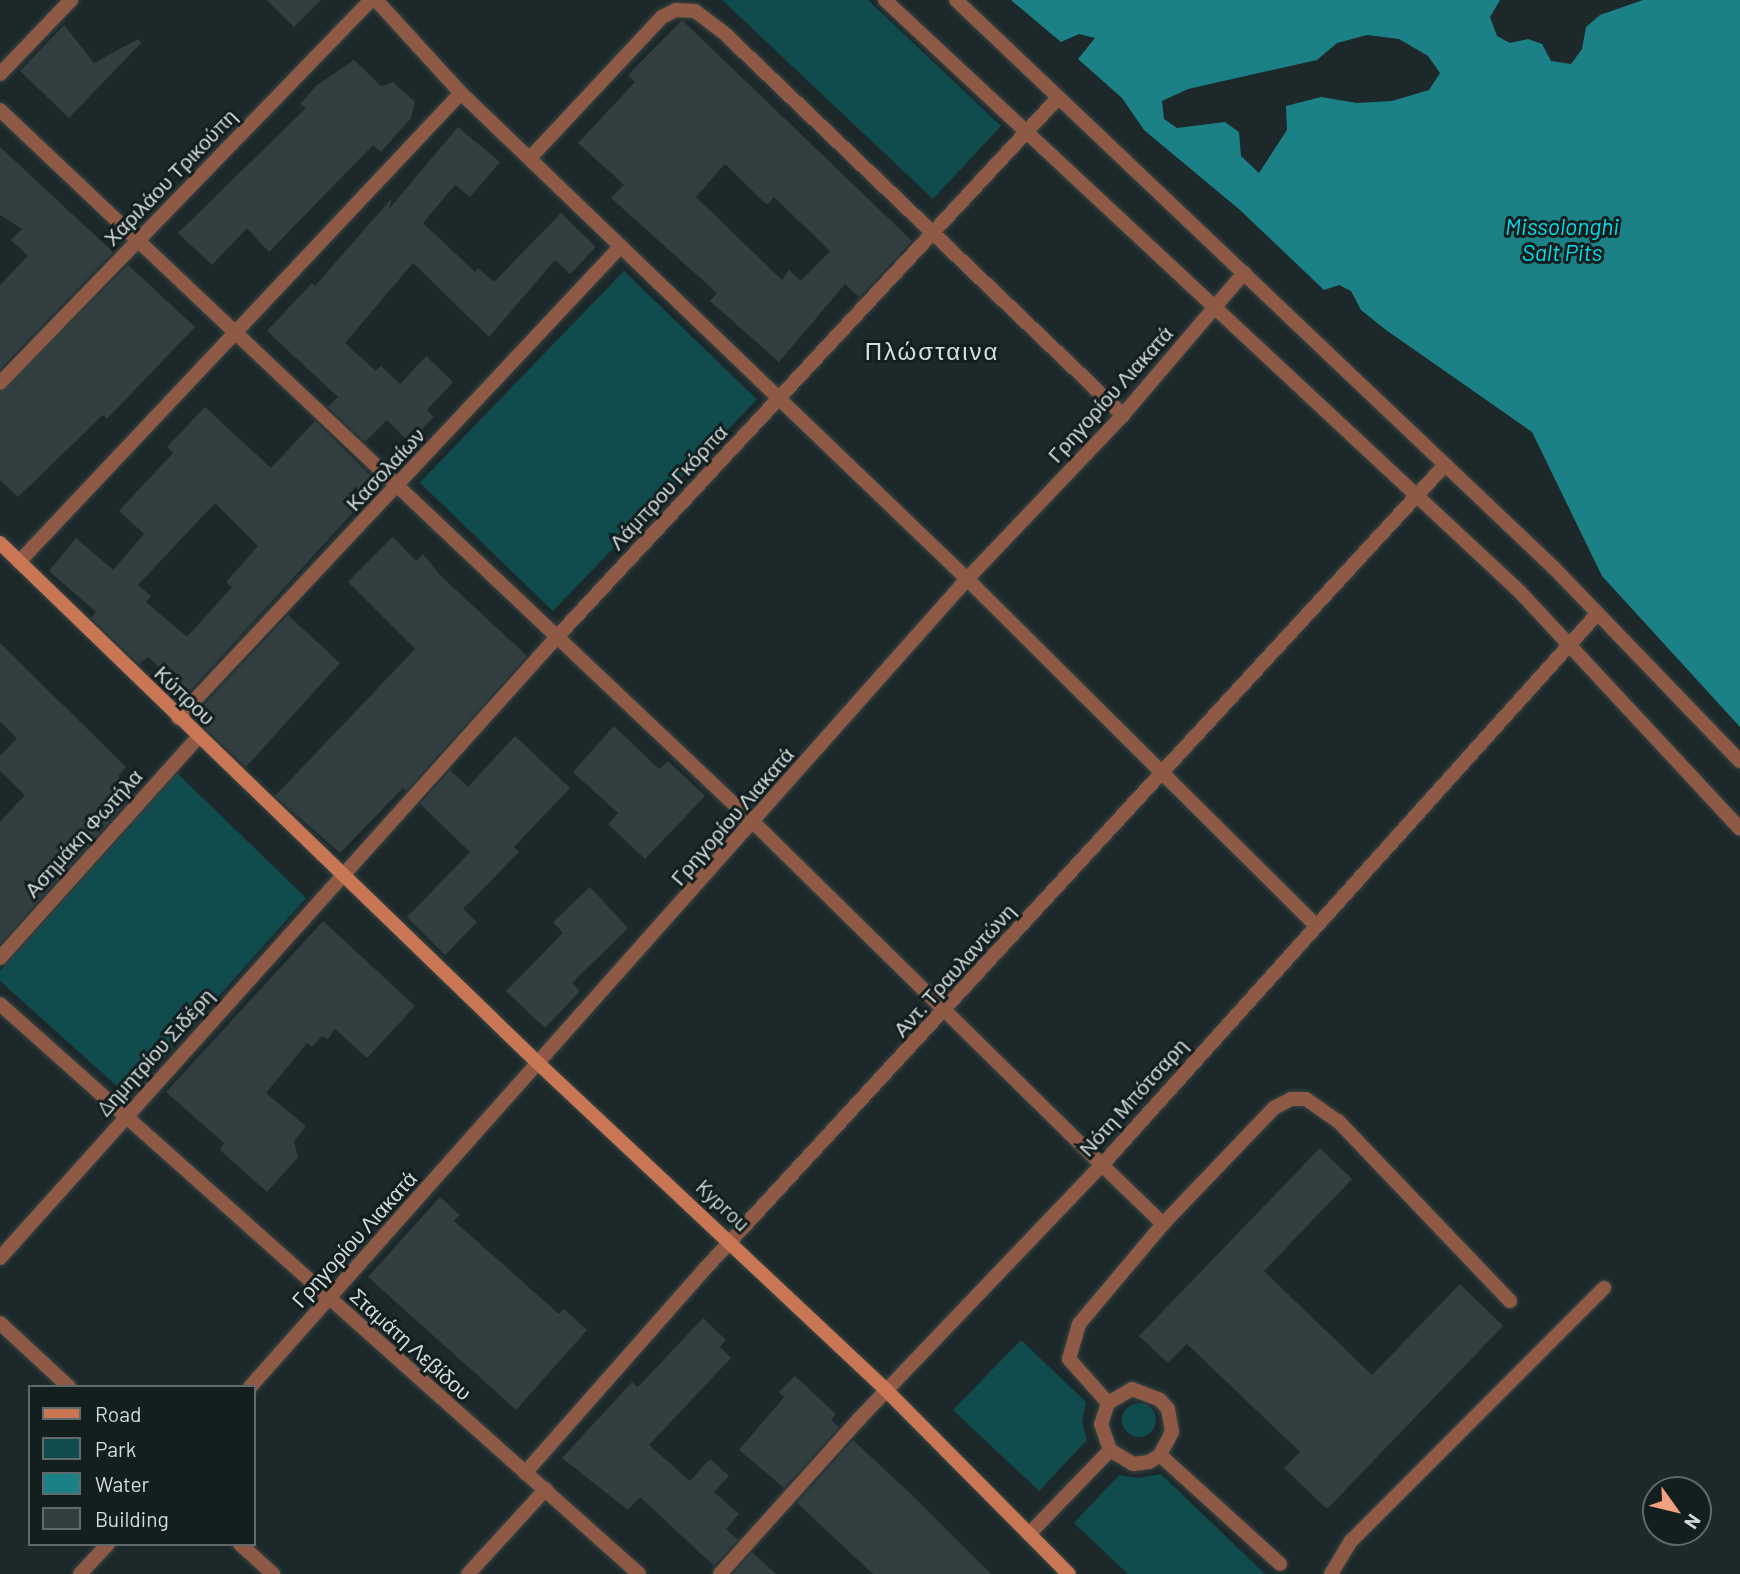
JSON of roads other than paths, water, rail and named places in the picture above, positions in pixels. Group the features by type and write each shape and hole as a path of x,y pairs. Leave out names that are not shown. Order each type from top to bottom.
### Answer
{"main road":[{"name":"Κύπρου","path":"0,543 342,874"},
{"name":"Kyprou","path":"342,874 887,1391 1068,1573"}],"street":[{"path":"0,74 71,0"},
{"name":"Χαριλάου Τρικούπη","path":"0,383 371,0"},
{"path":"376,0 461,93 967,579 1314,924"},
{"path":"885,0 1571,643 1740,829"},
{"path":"956,0 1445,464 1597,614 1740,761"},
{"path":"530,159 654,24 676,10 695,10 723,32 931,235 1123,415"},
{"path":"19,562 461,93"},
{"name":"Λάμπρου Γκόρπα","path":"342,874 556,638 1058,98"},
{"path":"0,110 237,331 556,638 754,823 944,1013 1163,1224"},
{"name":"Κασολαίων","path":"178,718 621,246"},
{"name":"Γρηγορίου Λιακατά","path":"252,1385 754,823 967,579 1123,415 1244,273"},
{"name":"Αντ. Τραυλαντώνη","path":"525,1473 731,1241 944,1013 1160,771 1445,464"},
{"name":"Νότη Μπότσαρη","path":"720,1574 887,1391 1101,1166 1314,924 1597,614"},
{"name":"Ασημάκη Φωτήλα","path":"0,958 198,737"},
{"name":"Δημητρίου Σιδέρη","path":"0,1258 342,874"},
{"name":"Σταμάτη Λεβίδου","path":"0,1004 124,1118 639,1574"},
{"path":"1108,1403 1075,1370 1069,1359 1070,1342 1093,1306 1163,1224 1274,1108 1291,1099 1306,1099 1338,1121 1510,1301"},
{"path":"1331,1574 1351,1541 1604,1288"},
{"path":"0,1324 67,1385"},
{"path":"1132,1389 1160,1400 1168,1409 1172,1432 1160,1455 1149,1462 1133,1464 1110,1450 1101,1424 1108,1403 1132,1389"},
{"path":"1029,1534 1110,1450"},
{"path":"1160,1455 1280,1564"},
{"path":"468,1574 546,1489"},
{"path":"80,1574 106,1546"},
{"path":"242,1546 272,1574"}],"water":[{"name":"Missolonghi Salt Pits","path":"1011,0 1500,0 1490,17 1497,36 1510,43 1528,39 1542,44 1551,61 1571,64 1582,49 1586,27 1600,15 1643,0 1740,0 1740,727 1602,576 1532,432 1386,330 1361,310 1351,291 1339,285 1324,290 1240,210 1144,130 1122,98 1078,59 1095,38 1079,34 1061,42","holes":["1367,35 1399,39 1428,56 1440,73 1429,90 1392,101 1357,103 1321,97 1286,106 1287,130 1259,173 1241,156 1239,132 1225,122 1177,128 1164,119 1162,101 1188,89 1317,60 1337,43"]}],"district":[{"name":"Πλώσταινα","path":"932,351"}]}
